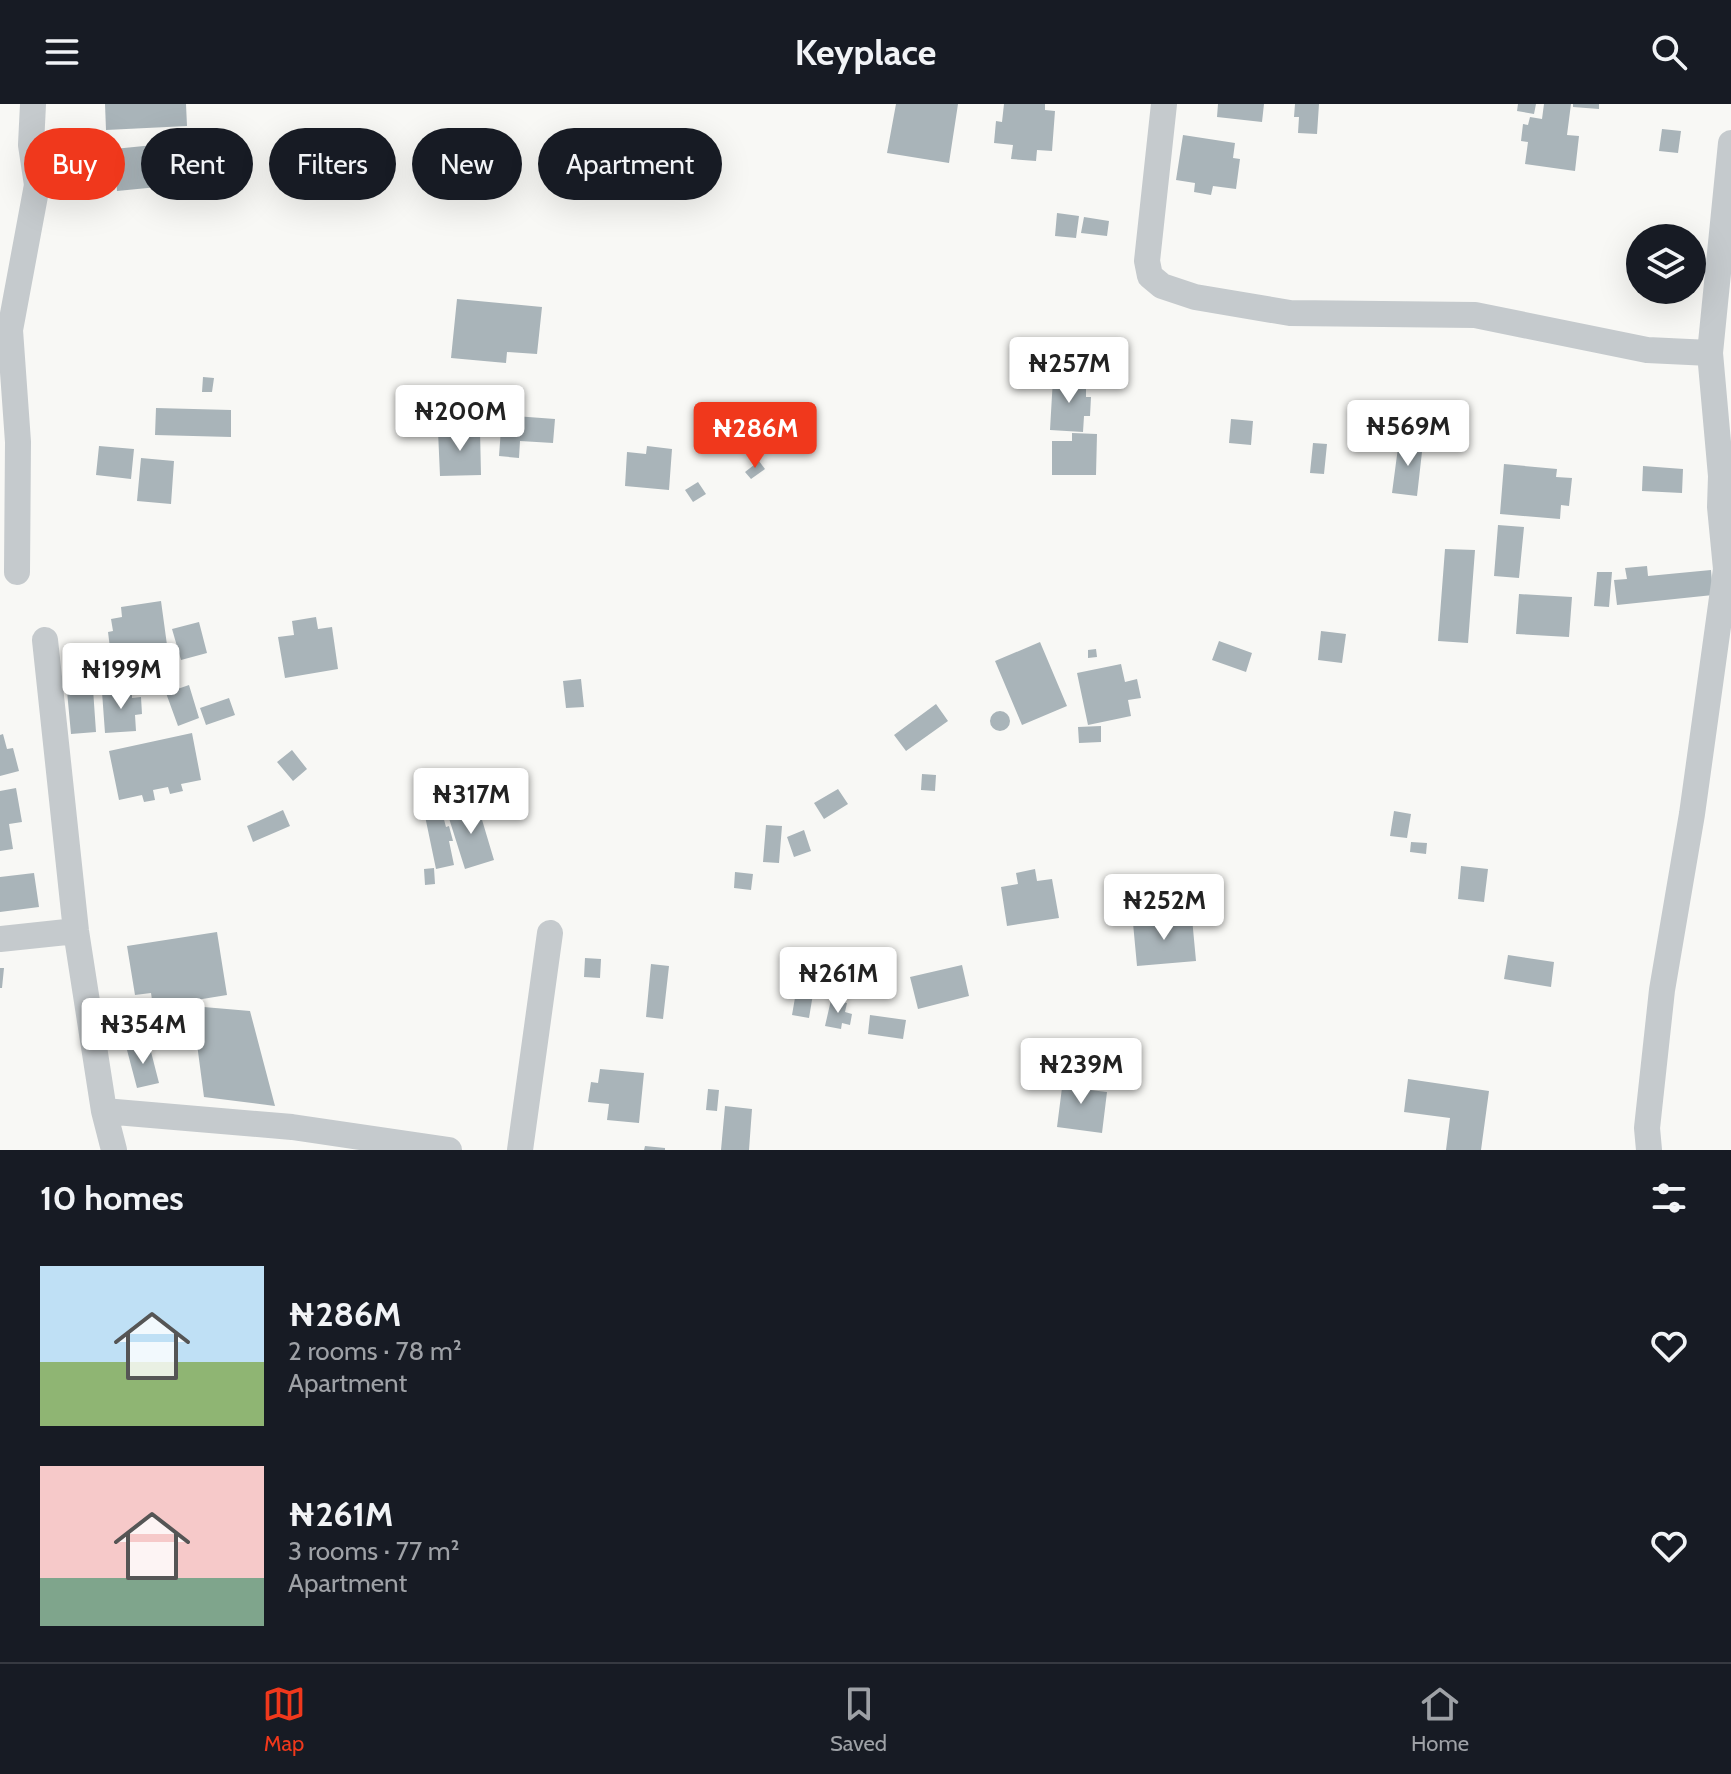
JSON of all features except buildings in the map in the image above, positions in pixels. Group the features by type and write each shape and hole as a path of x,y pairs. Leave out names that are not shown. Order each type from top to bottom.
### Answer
{"street":[{"path":"17,572 18,442 10,330 37,185 31,145 33,104"},
{"path":"1164,104 1147,261 1150,276 1162,286 1195,297 1290,313 1475,315 1647,350 1710,353"},
{"path":"1649,1150 1647,1128 1662,990 1692,814 1726,569 1722,386 1710,353 1731,143"},
{"path":"45,640 76,931 104,1111 114,1150"},
{"path":"0,939 76,931"},
{"path":"520,1150 550,933"},
{"path":"104,1111 292,1127 449,1150"}]}
